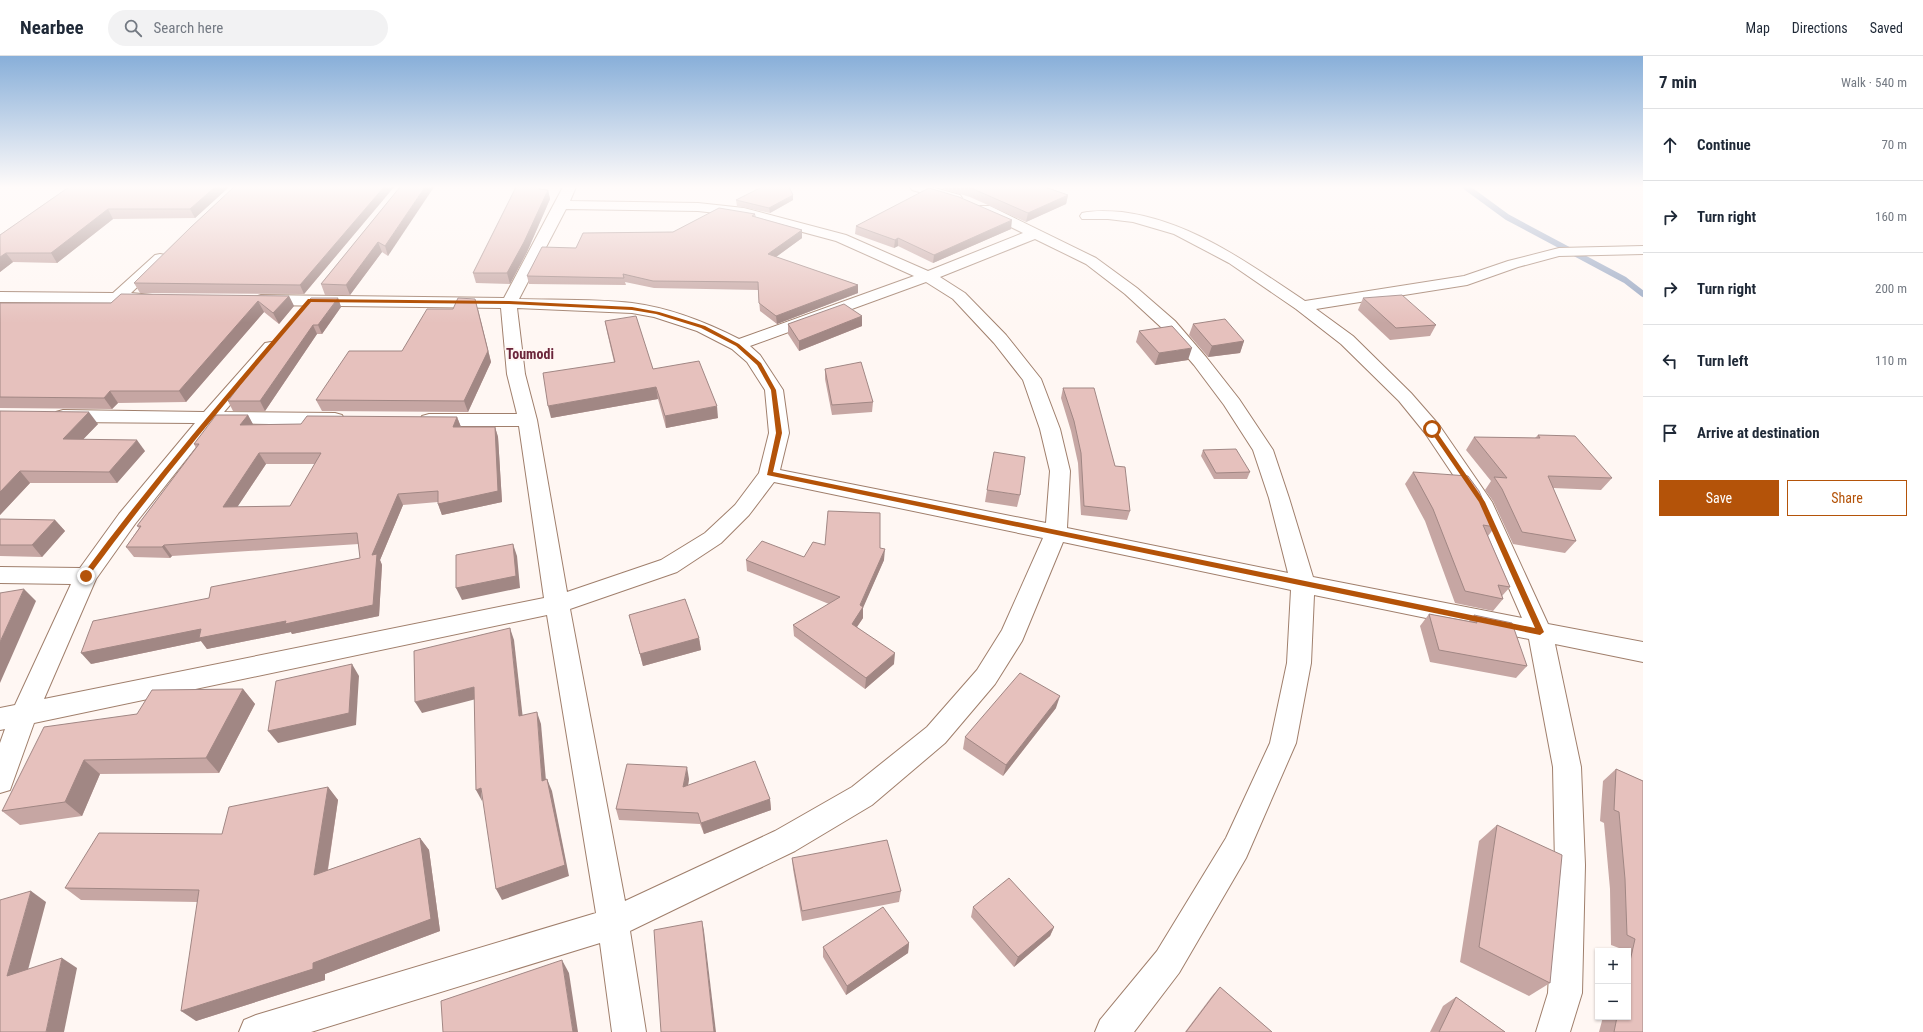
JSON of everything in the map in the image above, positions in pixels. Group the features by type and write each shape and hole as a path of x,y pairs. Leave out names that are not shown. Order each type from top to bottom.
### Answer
{"street":[{"path":"546,233 509,303 516,374 528,420 557,604 613,923 629,1032"},
{"path":"256,1032 613,923 798,834 862,796 936,735 986,677 1013,634 1056,532 1060,471 1050,429 1032,379 1000,339 959,296 928,276 841,238 821,233"},
{"path":"738,345 928,276 1037,233 1091,261 1131,291 1169,325 1200,361 1232,403 1263,450 1279,498 1303,584 1299,663 1283,743 1236,848 1168,962 1112,1032"},
{"path":"1182,233 1234,260 1302,306 1347,340 1405,397 1432,429 1482,502 1540,632 1568,775 1570,865 1565,993 1553,1032"},
{"path":"117,298 169,250"},
{"path":"1302,306 1467,280 1513,264 1559,252 1592,250 1643,250"},
{"path":"0,781 24,714 86,576 127,520 209,418 315,294"},
{"path":"0,719 557,604 669,566 713,538 742,510 770,474 779,433 774,390 759,364 738,345 703,327 644,310 613,307 315,294 248,300"},
{"path":"0,297 163,299"},
{"path":"46,416 353,419"},
{"path":"409,420 528,420"},
{"path":"770,474 1303,584 1643,652"},
{"path":"0,575 86,576"}],"building":[{"path":"4,233 77,233 51,253 6,253 0,257 0,235"},
{"path":"185,233 345,233 300,285 134,283"},
{"path":"363,233 394,233 385,246 378,242 346,285 321,284"},
{"path":"493,233 528,233 507,273 473,273"},
{"path":"583,233 798,233 768,254 858,285 776,316 759,303 758,282 653,281 623,274 624,278 527,276 542,247 576,248"},
{"path":"874,233 984,233 934,255 898,238 895,240"},
{"path":"121,294 289,296 273,313 258,301 179,391 110,391 104,398 0,397 0,303 111,303"},
{"path":"1402,295 1436,325 1396,328 1363,298"},
{"path":"311,298 338,298 318,325 313,325 260,401 228,401 268,347"},
{"path":"458,298 475,299 488,351 464,401 316,400 349,351 402,351 427,309 453,309"},
{"path":"844,304 862,316 799,341 788,324"},
{"path":"636,316 653,369 699,361 717,406 665,416 656,387 548,406 543,373 615,362 605,321"},
{"path":"1225,319 1244,341 1212,346 1193,324"},
{"path":"1172,326 1192,348 1159,353 1139,331"},
{"path":"861,362 873,402 832,405 825,369"},
{"path":"1063,388 1094,388 1115,466 1125,467 1130,511 1084,506 1081,453 1074,421"},
{"path":"0,411 89,412 63,439 137,440 109,472 20,471 0,492"},
{"path":"216,415 248,415 240,425 301,424 307,416 457,417 453,427 495,427 498,491 438,504 438,491 398,494 372,555 377,554 373,605 285,624 286,621 199,638 201,629 81,653 93,621 209,598 211,587 360,558 357,533 164,545 162,547 126,547 141,526 137,526 199,444 194,444","holes":["259,453 321,453 290,506 223,507"]},
{"path":"1538,435 1575,436 1612,478 1548,476 1576,541 1522,532 1502,489 1494,477 1507,478 1474,437 1540,438"},
{"path":"1236,449 1250,472 1216,473 1203,450"},
{"path":"994,452 1025,457 1020,495 987,490"},
{"path":"1413,472 1468,476 1479,491 1495,527 1483,525 1510,587 1498,585 1503,599 1465,591 1433,509"},
{"path":"828,511 880,513 880,548 885,549 860,605 863,607 852,624 895,653 866,678 793,625 840,597 746,560 762,541 804,557 813,542 825,545"},
{"path":"0,519 55,520 32,545 0,545"},
{"path":"513,544 516,576 456,588 456,555"},
{"path":"24,589 0,642 0,593"},
{"path":"685,599 699,638 640,654 629,615"},
{"path":"1429,614 1477,623 1474,615 1512,623 1527,666 1439,650"},
{"path":"510,628 519,716 537,712 542,781 547,779 565,865 496,889 481,788 476,790 474,687 415,702 414,651"},
{"path":"352,664 349,713 268,731 276,681"},
{"path":"1020,673 1060,696 1006,765 965,737"},
{"path":"243,689 206,758 84,760 65,802 2,811 44,727 137,714 152,690"},
{"path":"755,761 770,799 701,823 698,813 616,809 627,764 687,767 683,787"},
{"path":"1616,769 1643,781 1643,1032 1614,1032 1616,1020 1631,1020 1631,957 1635,939 1627,935 1625,879 1619,812 1614,810"},
{"path":"328,787 314,875 420,838 431,919 313,963 313,969 181,1011 199,890 65,888 99,833 222,834 229,807"},
{"path":"1497,825 1562,855 1550,983 1479,947"},
{"path":"887,840 901,891 802,911 792,858"},
{"path":"1009,878 1054,927 1018,957 973,907"},
{"path":"31,891 7,976 62,958 46,1032 0,1032 0,900"},
{"path":"883,907 909,943 847,986 823,947"},
{"path":"702,921 714,1032 661,1032 654,930"},
{"path":"562,960 573,1032 443,1032 441,1001"},
{"path":"1220,987 1272,1032 1186,1032"},
{"path":"1456,997 1505,1032 1439,1032"}],"waterway":[{"path":"1536,233 1625,280 1643,294"}],"district":[{"name":"Toumodi","path":"530,354"}],"route":[{"path":"86,576 127,520 209,418 310,300 509,303 632,308 687,321 703,327 738,345 759,364 774,390 779,433 770,474 1540,632 1482,502 1432,429"}]}
